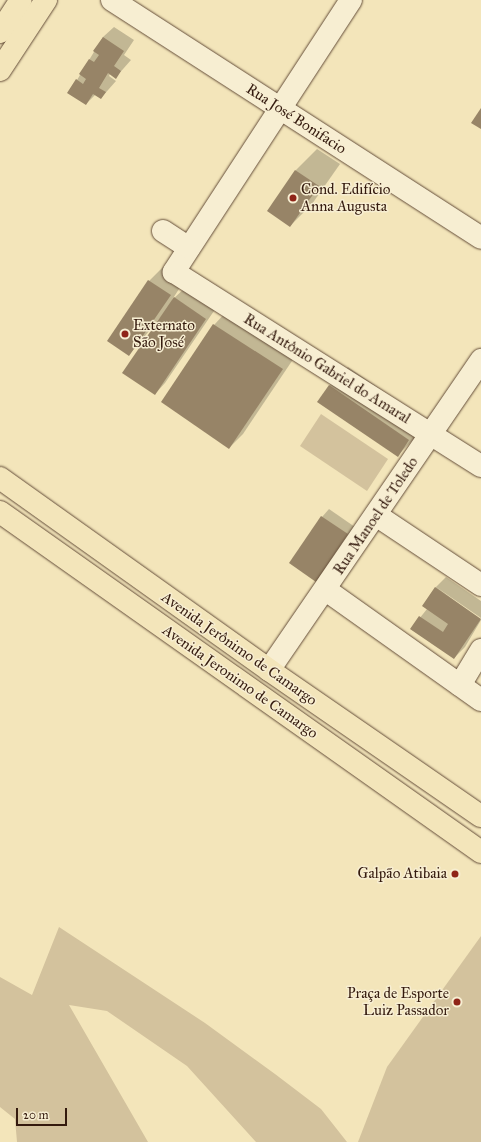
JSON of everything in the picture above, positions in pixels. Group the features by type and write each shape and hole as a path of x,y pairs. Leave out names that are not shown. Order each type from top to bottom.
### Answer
{"main road":[{"path":"0,32 21,0"},
{"path":"0,70 46,0"},
{"name":"Avenida Jerônimo de Camargo","path":"0,478 269,670 481,816"},
{"name":"Avenida Jeronimo de Camargo","path":"0,512 481,852"}],"street":[{"name":"Rua José Bonifacio","path":"112,0 481,238"},
{"path":"163,231 190,248 351,0"},
{"name":"Rua Antônio Gabriel do Amaral","path":"190,248 174,272 481,466"},
{"name":"Rua Manoel de Toledo","path":"269,670 326,590 481,360"},
{"path":"376,515 481,585"},
{"path":"326,590 481,700"},
{"path":"460,685 481,650"}],"shaded area":[{"path":"321,414 388,459 367,491 300,446"},
{"path":"59,927 205,1023 275,1074 321,1109 347,1142 256,1142 187,1066 107,1011 69,1005 148,1142 17,1142 15,1119 0,1107 0,977 32,995"},
{"name":"Praça de Esporte Luiz Passador","path":"481,936 481,1142 358,1142 387,1067"}],"building":[{"path":"103,37 124,51 114,66 121,71 116,79 108,73 99,88 106,92 101,99 93,94 86,105 67,93 76,79 83,84 86,79 79,74 89,59 94,62 99,55 93,51"},
{"path":"481,108 481,129 471,123"},
{"name":"Cond. Edifício Anna Augusta","path":"295,170 319,186 290,227 267,211"},
{"path":"148,280 171,295 129,356 107,341"},
{"path":"174,297 206,319 155,395 122,373"},
{"path":"213,324 283,369 229,449 161,402"},
{"path":"329,385 409,440 398,457 317,402"},
{"path":"321,516 348,534 316,582 289,563"},
{"path":"435,587 481,619 454,659 410,629 419,616 443,632 448,624 422,606"}],"place":[{"name":"Cond. Edifício Anna Augusta","path":"293,198"},
{"name":"Externato São José","path":"125,334"},
{"name":"Galpão Atibaia","path":"455,874"},
{"name":"Praça de Esporte Luiz Passador","path":"457,1002"}]}
